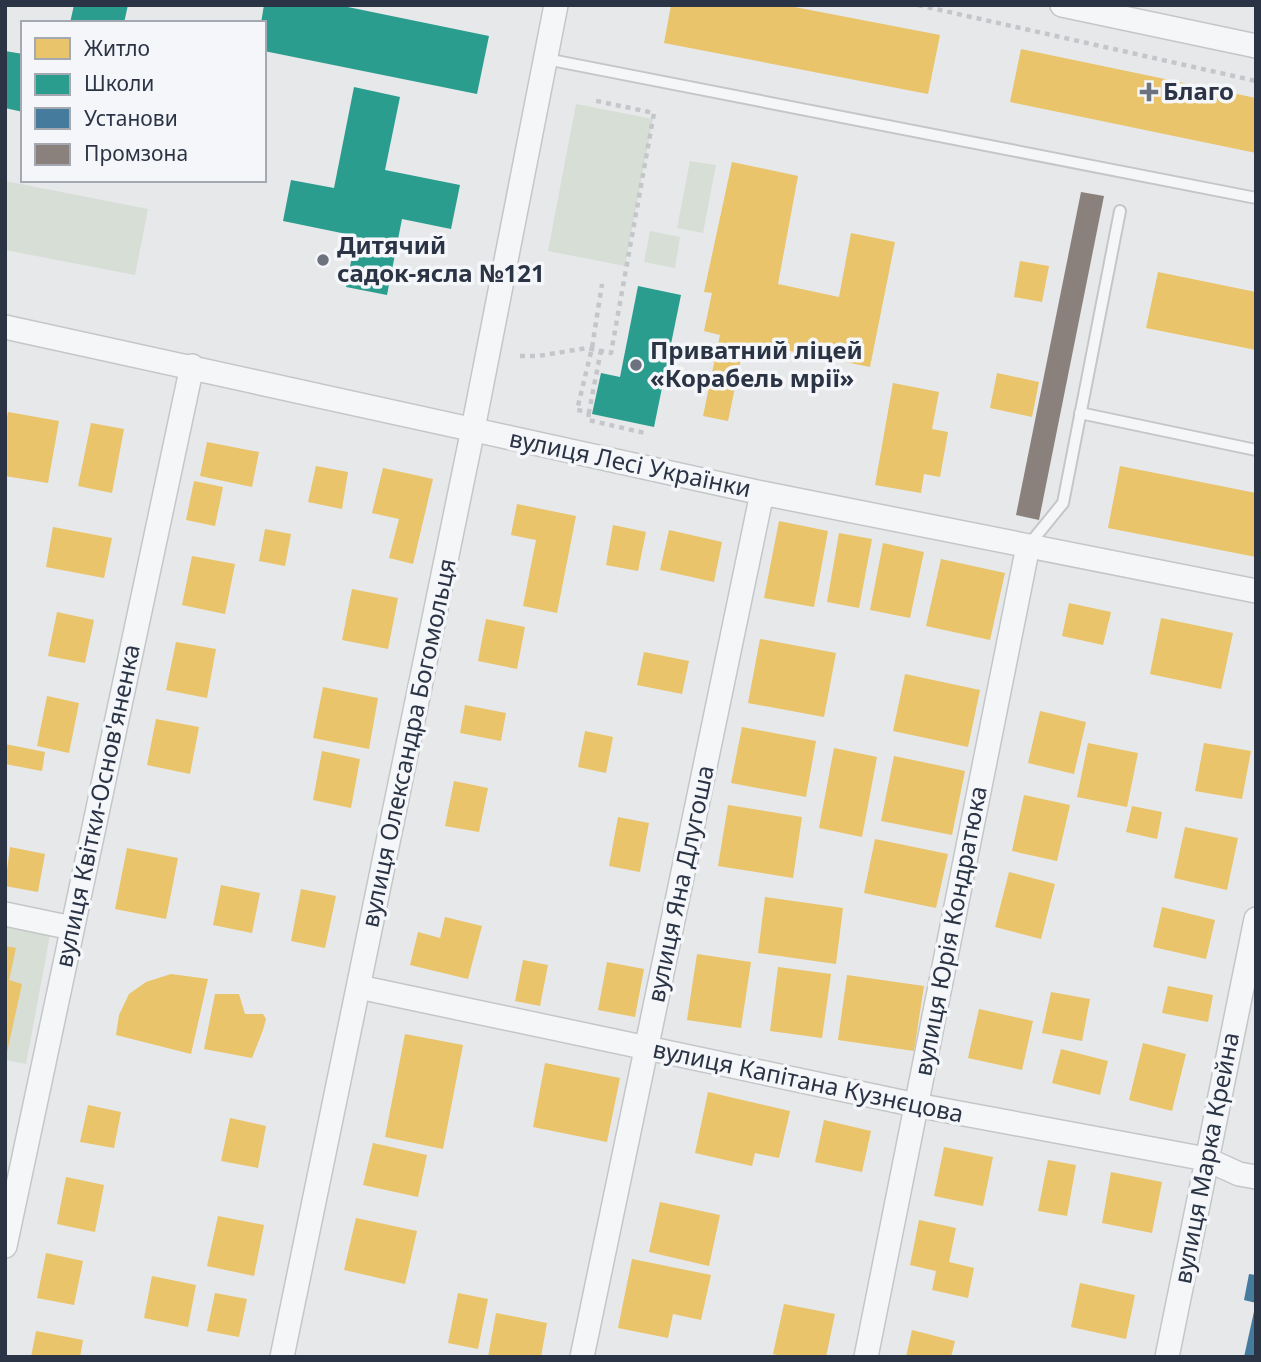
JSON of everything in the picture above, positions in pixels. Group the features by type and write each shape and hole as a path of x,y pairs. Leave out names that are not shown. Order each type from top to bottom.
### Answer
{"street":[{"name":"вулиця Олександра Богомольця","path":"282,1357 473,429 556,5"},
{"path":"1062,5 1256,46"},
{"name":"вулиця Лесі Українки","path":"5,327 762,492 1256,591"},
{"name":"вулиця Квітки-Основ'яненка","path":"5,1246 191,366"},
{"name":"вулиця Яна Длугоша","path":"582,1357 762,492"},
{"name":"вулиця Юрія Кондратюка","path":"866,1357 1028,546"},
{"path":"5,914 72,928"},
{"name":"вулиця Марка Крейна","path":"1167,1357 1256,919"},
{"name":"вулиця Капітана Кузнєцова","path":"359,987 916,1105 1206,1159 1239,1174 1256,1177"}],"lane":[{"path":"546,59 1256,198"},
{"path":"1028,546 1063,503 1120,211"},
{"path":"1080,413 1256,450"}],"path":[{"path":"918,5 1256,81"},
{"path":"520,356 592,348 611,353 654,113 593,100"},
{"path":"589,412 577,410 592,348 602,284"},
{"path":"601,350 587,420 645,433"}],"shaded area":[{"path":"576,104 653,119 625,266 548,251"},
{"path":"690,161 716,165 703,233 677,228"},
{"path":"5,181 148,209 135,275 5,250"},
{"path":"650,231 680,237 675,268 644,262"},
{"path":"5,926 50,935 26,1064 5,1060"}],"building: Житло":[{"path":"671,5 784,5 940,35 928,94 664,43"},
{"path":"1021,49 1256,98 1256,153 1010,102"},
{"path":"732,162 798,176 778,284 839,297 851,233 895,242 870,367 744,344 728,421 703,416 720,335 704,331 712,293 704,292"},
{"path":"1020,261 1049,266 1042,302 1014,297"},
{"path":"1158,272 1256,292 1256,350 1146,328"},
{"path":"997,373 1039,382 1032,417 990,408"},
{"path":"893,383 939,392 932,429 948,432 940,477 924,474 921,493 875,485"},
{"path":"8,412 59,421 48,483 5,476 5,428"},
{"path":"91,423 124,429 112,493 78,486"},
{"path":"207,442 259,452 252,487 200,476"},
{"path":"316,466 348,472 342,509 308,502"},
{"path":"1120,466 1256,493 1256,557 1108,528"},
{"path":"383,468 433,479 413,564 389,558 399,519 372,513"},
{"path":"194,481 223,487 215,526 186,520"},
{"path":"517,504 576,516 557,613 523,606 536,540 511,535"},
{"path":"779,521 828,531 814,607 764,598"},
{"path":"613,525 646,532 638,571 606,565"},
{"path":"53,527 112,538 104,578 46,567"},
{"path":"265,529 291,534 285,566 259,561"},
{"path":"669,530 722,542 714,582 660,570"},
{"path":"839,533 872,539 859,608 827,602"},
{"path":"883,543 924,552 910,618 870,610"},
{"path":"192,556 235,564 225,614 182,605"},
{"path":"941,559 1005,573 990,640 926,626"},
{"path":"352,589 398,598 388,649 342,640"},
{"path":"1069,603 1111,612 1103,645 1062,636"},
{"path":"57,612 94,620 85,663 48,656"},
{"path":"1161,618 1233,633 1221,689 1150,674"},
{"path":"486,619 525,627 517,669 478,661"},
{"path":"760,639 836,653 824,717 748,703"},
{"path":"176,642 216,649 207,698 166,690"},
{"path":"644,652 689,661 682,694 637,685"},
{"path":"905,674 980,690 968,747 893,731"},
{"path":"323,687 378,698 369,749 313,738"},
{"path":"47,696 79,703 69,753 37,746"},
{"path":"465,705 506,713 501,741 460,733"},
{"path":"1040,711 1086,722 1074,774 1028,763"},
{"path":"156,719 199,727 190,774 147,765"},
{"path":"742,727 816,741 806,797 731,783"},
{"path":"585,731 613,737 606,773 578,767"},
{"path":"1088,743 1138,753 1127,807 1077,797"},
{"path":"1204,743 1251,751 1242,799 1195,791"},
{"path":"5,744 45,752 42,771 5,764"},
{"path":"834,748 877,757 862,837 819,828"},
{"path":"322,751 360,759 351,808 313,800"},
{"path":"894,756 965,771 952,835 881,821"},
{"path":"454,781 488,788 479,832 445,826"},
{"path":"1024,795 1070,805 1057,861 1012,851"},
{"path":"728,805 802,817 793,878 718,866"},
{"path":"1132,806 1162,812 1157,839 1126,832"},
{"path":"618,817 649,823 640,872 609,866"},
{"path":"1185,827 1238,838 1227,890 1174,878"},
{"path":"875,839 948,854 936,908 864,893"},
{"path":"10,847 45,854 38,892 5,886"},
{"path":"127,848 178,858 166,919 115,909"},
{"path":"1009,872 1055,884 1041,939 995,927"},
{"path":"221,885 260,893 252,933 213,925"},
{"path":"301,889 336,896 325,948 291,941"},
{"path":"765,897 843,908 836,964 758,953"},
{"path":"1162,907 1215,920 1206,959 1153,947"},
{"path":"445,917 482,926 468,979 410,965 418,932 440,938"},
{"path":"5,946 16,948 9,980 22,984 6,1057"},
{"path":"697,954 751,962 741,1028 687,1020"},
{"path":"523,960 548,965 540,1006 515,1001"},
{"path":"607,962 644,969 635,1017 598,1010"},
{"path":"778,967 831,974 822,1038 770,1031"},
{"path":"171,974 208,979 191,1054 116,1035 119,1015 129,994 146,982"},
{"path":"847,975 924,986 914,1051 838,1040"},
{"path":"1168,986 1213,995 1208,1022 1162,1013"},
{"path":"1051,992 1090,999 1082,1041 1042,1033"},
{"path":"215,994 239,994 245,1014 263,1014 266,1019 252,1058 204,1049"},
{"path":"979,1009 1033,1021 1022,1070 968,1058"},
{"path":"405,1034 463,1045 443,1149 385,1137"},
{"path":"1143,1043 1186,1054 1172,1111 1129,1100"},
{"path":"1061,1049 1108,1061 1100,1095 1052,1083"},
{"path":"545,1063 620,1078 607,1142 533,1127"},
{"path":"708,1092 790,1111 779,1158 755,1153 752,1166 695,1153"},
{"path":"88,1105 121,1112 114,1148 80,1142"},
{"path":"230,1118 266,1126 258,1168 221,1161"},
{"path":"824,1120 871,1131 862,1172 815,1162"},
{"path":"373,1143 427,1155 418,1197 363,1185"},
{"path":"944,1147 993,1157 983,1206 934,1196"},
{"path":"1048,1160 1076,1165 1067,1216 1038,1211"},
{"path":"1111,1172 1162,1182 1152,1233 1102,1223"},
{"path":"66,1177 104,1185 95,1232 57,1224"},
{"path":"660,1202 720,1215 709,1266 649,1252"},
{"path":"218,1216 264,1225 254,1276 207,1266"},
{"path":"356,1218 417,1231 405,1284 344,1270"},
{"path":"919,1220 956,1228 949,1262 974,1268 968,1298 932,1290 936,1271 910,1265"},
{"path":"46,1253 83,1261 74,1305 37,1298"},
{"path":"632,1259 711,1275 701,1320 673,1314 668,1338 618,1328"},
{"path":"152,1276 196,1285 188,1327 144,1318"},
{"path":"1080,1283 1135,1295 1126,1339 1071,1327"},
{"path":"215,1293 247,1299 239,1337 207,1331"},
{"path":"458,1293 488,1299 478,1349 448,1343"},
{"path":"784,1304 835,1314 826,1357 785,1357 773,1354"},
{"path":"496,1313 547,1323 541,1357 488,1357"},
{"path":"912,1330 955,1341 951,1357 906,1357"},
{"path":"36,1331 83,1340 80,1357 31,1357"}],"building: Школи":[{"path":"74,5 128,5 124,21 70,21"},
{"path":"264,5 338,5 489,36 477,94 266,51 266,21 261,21"},
{"path":"5,51 21,54 21,112 5,108"},
{"path":"354,87 400,97 385,170 460,185 451,229 402,219 387,295 346,287 356,236 283,221 291,180 334,188"},
{"path":"638,286 681,295 654,427 592,414 601,373 620,377"}],"building: Установи":[{"path":"1249,1274 1256,1275 1256,1303 1244,1300"},
{"path":"1255,1307 1256,1357 1244,1357"}],"building: Промзона":[{"path":"1081,192 1104,196 1039,520 1016,515"}],"place":[{"name":"Благо","path":"1149,92"},
{"name":"Дитячий садок-ясла №121","path":"323,260"},
{"name":"Приватний ліцей «Корабель мрії»","path":"636,365"}]}
